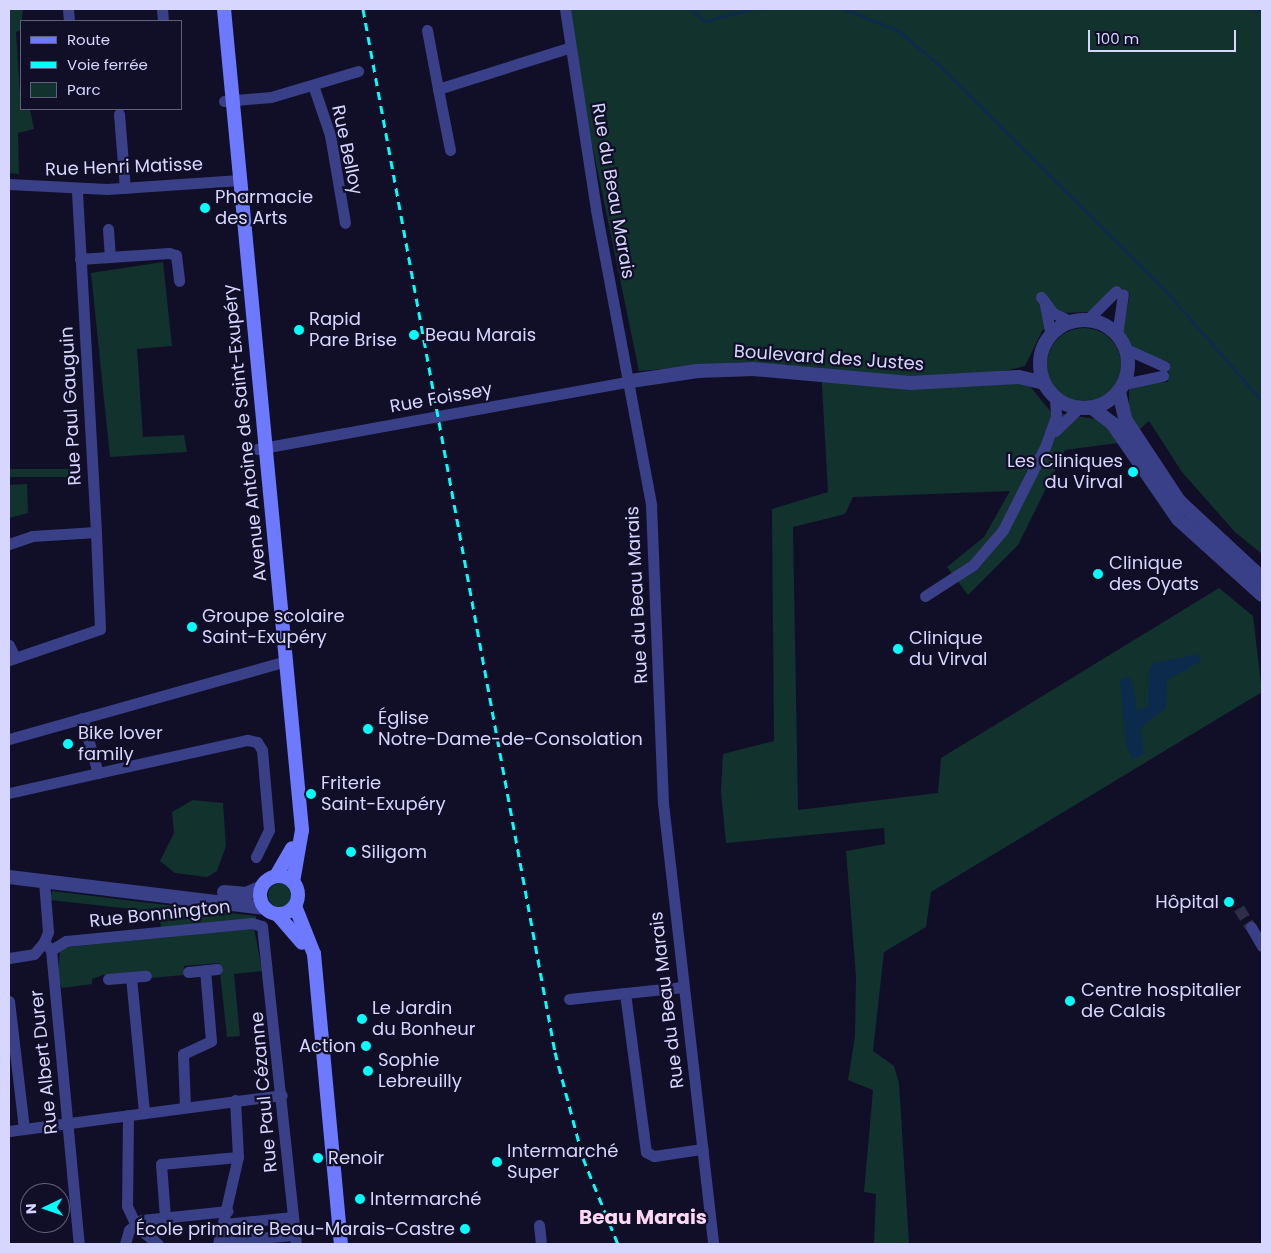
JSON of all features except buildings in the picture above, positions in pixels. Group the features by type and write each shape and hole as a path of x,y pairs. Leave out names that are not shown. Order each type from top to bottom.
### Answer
{"main road":[{"name":"Avenue Antoine de Saint-Exupéry","path":"215,9 228,100 282,662 302,830 293,882"},
{"name":"Avenue Antoine de Saint-Exupéry","path":"224,9 228,100"},
{"name":"Avenue Antoine de Saint-Exupéry","path":"276,876 288,861 294,836 282,662"},
{"path":"333,1244 306,958 295,931 271,911 262,887 276,876 293,882 298,893 295,906 314,954 341,1244"},
{"path":"271,911 295,906"}],"street":[{"name":"Rue du Beau Marais","path":"565,9 596,210 631,381 653,519 663,803 713,1244"},
{"path":"427,30 450,150"},
{"path":"438,89 571,47"},
{"path":"228,100 271,97 358,71"},
{"name":"Rue Belloy","path":"313,85 330,135 344,223"},
{"path":"119,114 125,188"},
{"name":"Rue Henri Matisse","path":"9,184 77,189 125,188 236,180"},
{"name":"Rue Paul Gauguin","path":"12,659 100,628 77,189"},
{"path":"108,229 110,257"},
{"path":"80,259 169,253 176,255 179,281"},
{"path":"1045,447 1056,416 1055,398 1044,383 1042,351 1051,335 1072,322 1087,320 1120,292 1117,335"},
{"path":"1051,335 1041,297 1054,312 1072,322"},
{"path":"1087,320 1117,335 1126,349 1128,368 1121,388 1125,419 1179,501 1262,578"},
{"path":"926,596 964,572 992,545 1061,421 1121,388 1164,371 1126,349"},
{"name":"Boulevard des Justes","path":"996,378 1024,370 1042,351"},
{"name":"Boulevard des Justes","path":"631,381 734,368 917,384 1025,377 1044,383"},
{"name":"Rue Foissey","path":"261,448 631,381"},
{"path":"1055,398 1085,408 1112,423 1178,519 1262,595"},
{"path":"9,544 32,536 96,532"},
{"path":"9,645 12,659"},
{"path":"9,739 282,662"},
{"path":"82,718 98,773"},
{"path":"9,793 254,740 262,750 269,830 256,857"},
{"path":"9,868 240,894 262,887"},
{"path":"9,877 271,911"},
{"name":"Rue Albert Durer","path":"44,881 48,932 47,946 79,1244"},
{"name":"Rue Bonnington","path":"9,958 34,954 47,946 66,941 252,923 262,926 267,937"},
{"path":"1251,927 1262,946"},
{"name":"Rue Paul Cézanne","path":"267,937 295,1240"},
{"path":"188,972 217,969"},
{"path":"185,1107 183,1054 211,1041 205,970"},
{"path":"108,979 146,976"},
{"path":"131,977 144,1113"},
{"path":"569,999 683,987"},
{"path":"625,993 646,1152 654,1156 702,1149"},
{"path":"9,1001 14,1080 24,1129"},
{"path":"9,1131 282,1095"},
{"path":"235,1100 238,1157 228,1211 218,1243 295,1240"},
{"path":"128,1115 124,1185 134,1222 158,1244"},
{"path":"165,1217 161,1164 238,1157"},
{"path":"134,1222 228,1211"},
{"path":"224,1224 293,1217"},
{"path":"126,1244 134,1222"},
{"path":"539,1225 541,1244"}],"green space":[{"path":"9,9 23,9 20,30 16,32 20,110 30,110 34,129 18,133 19,174 9,173"},
{"path":"570,9 1262,9 1262,554 1235,532 1182,472 1149,421 1138,431 1129,418 1129,389 1136,383 1168,382 1169,362 1135,350 1123,331 1130,294 1114,286 1089,312 1062,313 1042,331 1025,366 1000,372 1028,384 1051,412 1101,420 1118,443 1065,450 1018,545 968,595 947,567 984,537 1010,491 853,497 845,514 793,527 798,810 938,793 941,758 1219,588 1253,616 1262,692 931,892 926,927 884,952 873,1051 894,1066 899,1083 909,1244 874,1244 876,1194 864,1192 873,1090 848,1080 855,1036 856,977 846,851 885,844 884,828 726,843 721,792 723,754 774,741 772,509 828,492 821,368 741,362 639,371 591,139"},
{"path":"163,262 172,346 137,349 143,437 184,435 187,452 110,457 91,273"},
{"path":"1084,328 1098,331 1110,339 1118,351 1121,365 1118,379 1110,391 1098,399 1084,402 1070,399 1058,391 1050,379 1047,365 1050,351 1058,339 1070,331"},
{"path":"9,469 73,469 73,477 9,477"},
{"path":"27,484 28,513 9,518 9,485"},
{"path":"193,800 223,803 226,846 217,871 207,877 175,873 160,861 174,833 172,812"},
{"path":"280,883 288,887 292,895 288,903 280,907 272,903 268,895 272,887"},
{"path":"52,891 256,916 256,920 161,928 159,912 50,900"},
{"path":"254,928 262,971 234,974 240,1036 227,1037 219,963 184,966 183,975 151,978 149,971 103,975 92,979 92,984 62,988 58,979 60,948"}],"water":[{"path":"1198,654 1201,661 1167,680 1166,708 1140,728 1144,754 1133,759 1126,746 1120,680 1128,676 1132,682 1137,709 1143,709 1148,704 1149,669 1154,663"}],"waterway":[{"path":"690,9 705,21 752,9"},
{"path":"844,9 899,31 939,65 1163,288 1262,401"},
{"path":"1253,9 1262,12"}],"tunnel":[{"path":"1239,908 1251,927"}],"railway":[{"path":"363,9 555,1052 583,1158 618,1244"}],"place":[{"name":"Pharmacie des Arts","path":"205,208"},
{"name":"Rapid Pare Brise","path":"299,330"},
{"name":"Beau Marais","path":"414,335"},
{"name":"Les Cliniques du Virval","path":"1133,472"},
{"name":"Clinique des Oyats","path":"1098,574"},
{"name":"Groupe scolaire Saint-Exupéry","path":"192,627"},
{"name":"Clinique du Virval","path":"898,649"},
{"name":"Église Notre-Dame-de-Consolation","path":"368,729"},
{"name":"Bike lover family","path":"68,744"},
{"name":"Friterie Saint-Exupéry","path":"311,794"},
{"name":"Siligom","path":"351,852"},
{"name":"Hôpital","path":"1229,902"},
{"name":"Centre hospitalier de Calais","path":"1070,1001"},
{"name":"Le Jardin du Bonheur","path":"362,1019"},
{"name":"Action","path":"366,1046"},
{"name":"Sophie Lebreuilly","path":"368,1071"},
{"name":"Renoir","path":"318,1158"},
{"name":"Intermarché Super","path":"497,1162"},
{"name":"Intermarché","path":"360,1199"},
{"name":"École primaire Beau-Marais-Castre","path":"465,1229"}],"district":[{"name":"Beau Marais","path":"643,1217"}]}
